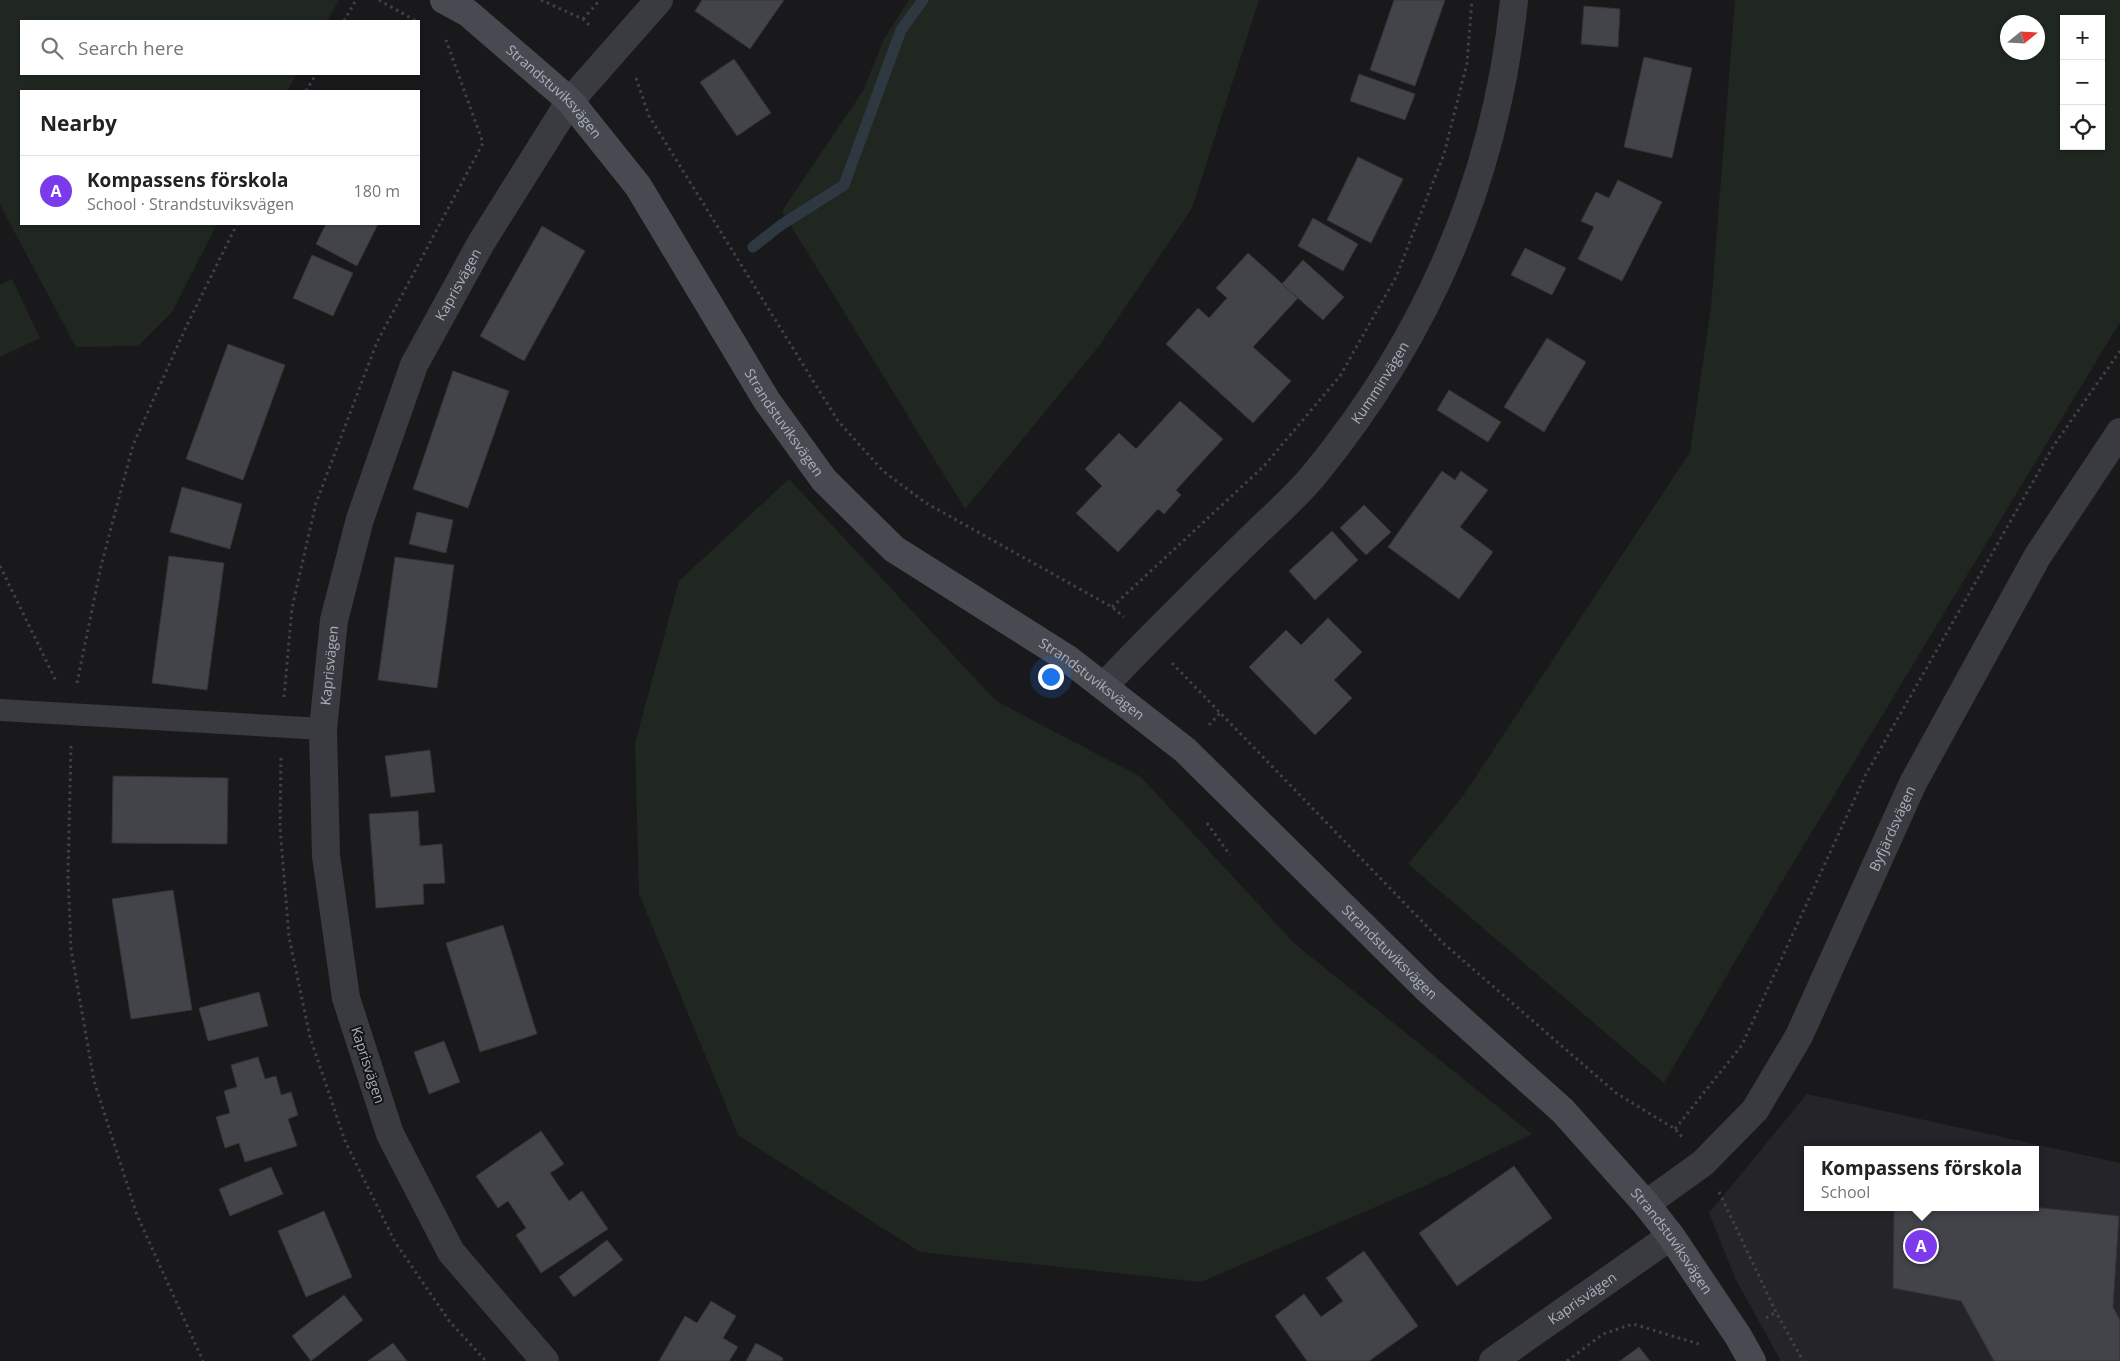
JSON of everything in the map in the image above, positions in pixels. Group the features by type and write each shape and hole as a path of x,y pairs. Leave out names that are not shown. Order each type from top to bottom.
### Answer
{"street":[{"name":"Strandstuviksvägen","path":"444,0 468,13 570,101 638,186 767,401 824,480 894,550 1068,658 1105,685 1185,750 1428,990 1562,1111 1646,1204 1671,1236 1738,1336 1752,1361"},
{"name":"Kaprisvägen","path":"545,1361 451,1252 390,1134 346,998 326,856 323,729 334,620 360,519 414,365 481,242 570,101 659,0"},
{"name":"Kumminvägen","path":"1105,685 1313,476 1375,392 1421,315 1464,220 1490,139 1510,41 1514,0"},
{"name":"Byfjärdsvägen","path":"1646,1204 1703,1163 1755,1110 1799,1036 1913,783 2037,557 2120,432"},
{"name":"Kaprisvägen","path":"1493,1361 1671,1236"}],"lane":[{"path":"0,710 72,712 323,729"}],"path":[{"path":"345,20 356,0"},
{"path":"379,0 414,20"},
{"path":"542,0 583,19 617,49 637,80 649,116 838,421 883,471 926,503 1112,607 1149,639 1443,943 1616,1093 1675,1129 1703,1163 1725,1203 1776,1312 1803,1361"},
{"path":"583,19 600,0"},
{"path":"1112,607 1264,466 1340,376 1396,277 1444,154 1467,63 1472,0"},
{"path":"307,90 315,75"},
{"path":"203,1361 137,1215 94,1080 71,949 68,874 72,712 101,566 133,445 186,327 237,225"},
{"path":"1675,1129 1742,1045 1866,774 2054,445 2120,351"},
{"path":"0,566 72,712"},
{"path":"1567,1361 1603,1334 1633,1324 1708,1347 1738,1336 1776,1312"}],"shaded area":[{"path":"0,0 339,0 328,20 20,20 20,75 296,75 288,90 20,90 20,225 216,225 172,312 138,346 76,347 0,205"},
{"path":"909,0 1259,0 1192,208 1099,346 965,509 782,211 863,91 884,39"},
{"path":"1735,0 2120,0 2120,322 1778,888 1664,1083 1408,864 1463,796 1690,452 1711,307"},
{"path":"12,279 40,338 0,357 0,285"},
{"path":"789,479 996,701 1141,777 1295,944 1532,1134 1429,1184 1201,1282 920,1252 738,1135 639,894 635,743 679,581"},
{"path":"1807,1094 2120,1163 2120,1361 1781,1361 1736,1280 1709,1213"}],"building":[{"path":"702,0 784,0 750,49 695,11"},
{"path":"1394,0 1445,0 1415,86 1370,70"},
{"path":"1584,6 1620,9 1618,47 1581,44"},
{"path":"1644,57 1692,68 1672,158 1624,147"},
{"path":"734,59 771,113 737,136 700,82"},
{"path":"1359,74 1415,94 1405,120 1350,101"},
{"path":"1358,157 1403,179 1371,243 1327,220"},
{"path":"1618,180 1662,202 1622,281 1578,259 1594,227 1581,221 1596,192 1609,198"},
{"path":"1313,218 1358,244 1343,271 1298,246"},
{"path":"326,225 378,225 357,266 316,244"},
{"path":"542,226 585,251 524,361 480,336"},
{"path":"1525,248 1566,268 1552,295 1511,275"},
{"path":"1248,253 1298,298 1253,347 1291,381 1253,423 1166,344 1198,308 1209,318 1227,298 1216,288"},
{"path":"312,255 353,273 333,316 293,298"},
{"path":"1303,260 1344,297 1323,320 1282,284"},
{"path":"1547,338 1586,362 1544,432 1504,407"},
{"path":"228,344 285,365 243,480 186,459"},
{"path":"453,371 509,391 468,508 413,489"},
{"path":"1449,390 1501,422 1488,442 1437,410"},
{"path":"1180,401 1223,439 1176,490 1181,495 1164,514 1158,509 1118,552 1076,513 1102,486 1085,469 1119,433 1136,449"},
{"path":"1442,471 1455,480 1461,471 1488,490 1460,527 1493,552 1459,599 1388,547"},
{"path":"182,487 242,504 230,549 170,532"},
{"path":"1364,505 1391,532 1366,555 1340,528"},
{"path":"417,512 453,520 446,553 409,544"},
{"path":"1332,531 1358,560 1315,600 1289,571"},
{"path":"169,556 224,563 207,690 152,683"},
{"path":"395,557 454,565 437,688 378,680"},
{"path":"1328,618 1362,652 1334,680 1352,698 1315,735 1249,667 1286,630 1301,645"},
{"path":"430,750 435,792 391,797 385,756"},
{"path":"113,776 228,778 227,844 112,843"},
{"path":"418,811 420,846 442,844 445,883 423,884 424,904 376,908 369,814"},
{"path":"173,890 192,1010 131,1019 112,899"},
{"path":"503,925 537,1034 480,1052 446,943"},
{"path":"259,992 268,1026 208,1041 199,1008"},
{"path":"444,1041 460,1082 429,1094 414,1052"},
{"path":"258,1057 265,1079 276,1076 281,1095 291,1092 298,1115 288,1119 297,1146 245,1162 239,1143 225,1148 216,1117 230,1113 224,1091 237,1087 231,1065"},
{"path":"541,1131 564,1164 550,1173 569,1201 582,1191 608,1229 541,1273 516,1235 526,1228 508,1201 498,1208 476,1176"},
{"path":"1514,1166 1552,1218 1457,1286 1419,1233"},
{"path":"271,1167 283,1194 230,1216 219,1189"},
{"path":"2039,1208 2119,1216 2113,1307 2120,1320 2120,1361 1994,1361 1961,1301 1893,1288 1894,1211 2039,1211"},
{"path":"324,1211 352,1277 306,1297 278,1231"},
{"path":"607,1240 623,1260 574,1297 559,1277"},
{"path":"1364,1251 1418,1326 1369,1361 1307,1361 1275,1316 1304,1294 1321,1317 1343,1301 1326,1278"},
{"path":"344,1295 363,1320 311,1361 292,1336"},
{"path":"711,1301 736,1316 723,1338 738,1347 729,1361 659,1361 685,1316 697,1323"},
{"path":"393,1343 407,1361 368,1361"},
{"path":"756,1343 783,1358 782,1361 746,1361"},
{"path":"1639,1347 1650,1361 1620,1361"}],"waterway":[{"path":"753,247 781,225 844,185 901,30 923,0"}],"place":[{"name":"Kompassens förskola","path":"1921,1246"}]}
